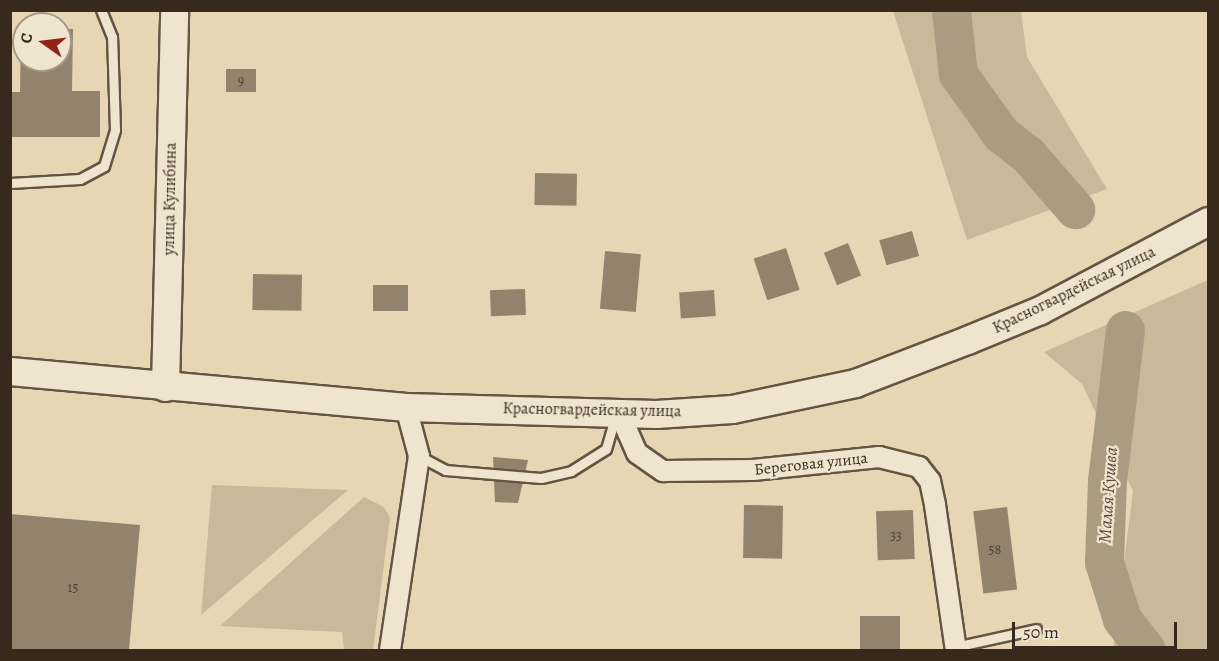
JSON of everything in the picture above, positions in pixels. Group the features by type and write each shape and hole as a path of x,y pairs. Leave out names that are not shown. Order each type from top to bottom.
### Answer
{"main road":[{"name":"улица Кулибина","path":"165,387 174,10"},
{"name":"Красногвардейская улица","path":"10,371 165,387 406,407 618,410 656,414 732,409 855,383 1040,310 1209,221"}],"street":[{"path":"390,651 419,456 406,407"},
{"name":"Береговая улица","path":"618,410 638,453 663,471 753,470 879,457 919,467 930,482 935,505 955,649"}],"lane":[{"path":"10,183 80,179 104,166 115,130 112,37 101,10"},
{"path":"419,456 445,470 541,478 571,471 606,449 618,410"},
{"path":"955,649 1036,629"}],"shaded area":[{"path":"893,11 1021,11 1027,57 1107,189 967,240"},
{"path":"1208,280 1208,650 1113,650 1133,491 1082,384 1044,352"},
{"path":"212,485 348,490 201,615"},
{"path":"364,497 384,507 390,518 373,650 344,650 342,632 220,626"}],"building":[{"path":"73,29 72,91 100,91 100,137 10,137 10,92 20,92 20,72 72,72"},
{"path":"226,69 256,69 256,92 226,92"},
{"path":"535,173 577,174 576,206 534,205"},
{"path":"912,231 919,256 886,265 879,240"},
{"path":"848,243 861,275 837,285 824,253"},
{"path":"786,248 800,290 767,300 754,259"},
{"path":"605,251 641,254 636,312 600,309"},
{"path":"253,274 302,275 301,311 252,310"},
{"path":"373,285 408,285 408,311 373,311"},
{"path":"525,289 526,315 491,316 490,290"},
{"path":"714,290 716,316 681,318 679,292"},
{"path":"493,457 528,460 518,503 495,502"},
{"path":"744,505 783,506 782,559 743,558"},
{"path":"1007,507 1017,589 983,594 973,511"},
{"path":"913,510 915,559 878,560 876,511"},
{"path":"10,514 140,525 129,650 10,650"},
{"path":"860,616 900,616 900,650 860,650"}],"waterway":[{"name":"Малая Кушва","path":"951,10 958,74 1001,134 1028,155 1075,209"},
{"name":"Малая Кушва","path":"1125,330 1107,480 1104,562 1122,619 1146,650"}]}
